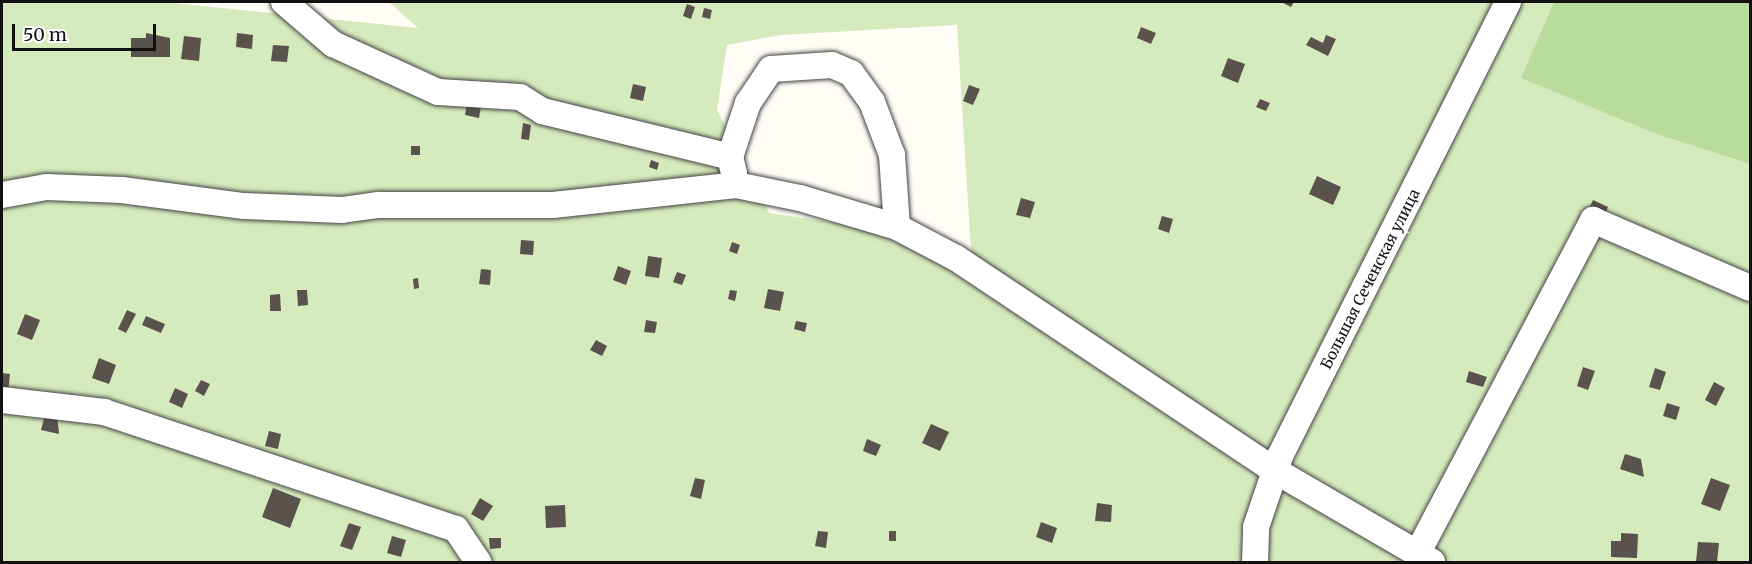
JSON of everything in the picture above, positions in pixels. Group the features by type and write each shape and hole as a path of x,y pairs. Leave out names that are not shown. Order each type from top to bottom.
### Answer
{"street":[{"path":"284,2 333,44 438,92 520,97 542,111 730,157"},
{"name":"Большая Сеченская улица","path":"1255,562 1256,527 1274,470 1508,2"},
{"path":"736,185 730,157 748,103 771,69 832,65 851,73 872,102 892,155 897,227"},
{"path":"2,195 46,187 122,190 244,206 342,210 379,205 553,205 736,185 897,227 956,258 1274,470 1424,559 1593,220 1750,288"},
{"path":"2,400 104,412 456,529 478,562"}],"green space":[{"path":"2,2 164,2 418,28 389,2 1554,2 1522,78 1656,134 1750,164 1750,562 2,562","holes":["957,25 971,252 995,288 873,228 769,213 717,110 727,45 780,35"]},
{"path":"1554,2 1750,2 1750,164 1656,134 1521,78"}],"building":[{"path":"1281,2 1294,2 1291,7"},
{"path":"687,4 695,7 691,19 683,16"},
{"path":"704,8 712,10 710,19 702,17"},
{"path":"1141,27 1156,33 1151,44 1137,38"},
{"path":"146,33 170,38 170,57 131,57 131,38 146,38"},
{"path":"237,33 253,35 252,49 236,47"},
{"path":"1326,35 1336,39 1328,56 1306,45 1311,37 1323,43"},
{"path":"184,36 201,38 199,61 181,59"},
{"path":"273,45 289,46 287,62 271,61"},
{"path":"1228,58 1245,64 1238,83 1221,76"},
{"path":"633,84 646,87 643,101 630,98"},
{"path":"969,85 980,89 973,105 963,101"},
{"path":"1260,99 1270,103 1266,111 1256,107"},
{"path":"467,103 481,106 479,118 465,115"},
{"path":"523,123 531,125 529,140 521,139"},
{"path":"411,146 420,146 420,155 411,155"},
{"path":"651,160 659,163 657,170 649,167"},
{"path":"1317,176 1341,187 1333,205 1309,194"},
{"path":"1021,198 1035,202 1030,218 1016,215"},
{"path":"1593,200 1608,207 1603,218 1588,211"},
{"path":"1162,216 1173,219 1169,233 1158,229"},
{"path":"521,240 534,241 533,255 520,254"},
{"path":"732,242 740,245 737,254 729,251"},
{"path":"648,256 662,258 659,278 645,276"},
{"path":"618,266 631,271 626,285 613,280"},
{"path":"481,269 491,270 490,285 479,284"},
{"path":"677,272 686,275 682,285 673,282"},
{"path":"418,278 419,288 414,289 413,279"},
{"path":"768,289 784,292 780,311 764,308"},
{"path":"297,290 307,290 308,305 298,306"},
{"path":"730,290 737,291 735,301 728,299"},
{"path":"280,294 281,311 270,311 270,295"},
{"path":"127,310 136,314 126,333 118,329"},
{"path":"25,314 40,320 32,340 17,334"},
{"path":"146,316 165,324 161,333 142,325"},
{"path":"646,320 657,322 655,333 644,332"},
{"path":"796,321 807,323 805,332 794,329"},
{"path":"596,340 607,346 602,356 590,350"},
{"path":"99,358 116,365 109,384 92,378"},
{"path":"1583,367 1595,371 1588,390 1577,386"},
{"path":"1655,368 1666,372 1660,390 1649,387"},
{"path":"1469,371 1487,377 1483,387 1466,382"},
{"path":"2,373 10,374 8,393 2,392"},
{"path":"201,380 210,384 204,396 195,391"},
{"path":"1714,382 1725,388 1716,406 1705,400"},
{"path":"175,388 188,394 182,408 169,402"},
{"path":"1667,403 1680,407 1676,420 1663,416"},
{"path":"46,411 57,414 59,434 41,430"},
{"path":"931,424 949,432 940,451 922,443"},
{"path":"269,431 281,434 278,449 265,446"},
{"path":"867,439 881,445 876,456 863,451"},
{"path":"1625,454 1641,459 1644,477 1620,469"},
{"path":"695,478 705,480 701,499 690,496"},
{"path":"1711,478 1730,485 1720,511 1701,504"},
{"path":"273,488 301,499 290,528 262,517"},
{"path":"480,498 493,506 483,521 471,514"},
{"path":"1097,503 1112,505 1111,522 1095,521"},
{"path":"565,505 566,527 546,528 545,506"},
{"path":"1041,522 1057,528 1052,543 1036,537"},
{"path":"349,523 361,527 352,550 340,546"},
{"path":"818,531 828,532 826,548 815,546"},
{"path":"889,531 896,531 896,541 889,541"},
{"path":"1621,533 1638,534 1637,558 1611,557 1611,541 1621,541"},
{"path":"392,536 406,540 401,557 387,553"},
{"path":"489,538 501,538 501,548 490,549"},
{"path":"1698,542 1719,543 1717,562 1696,562"}]}
